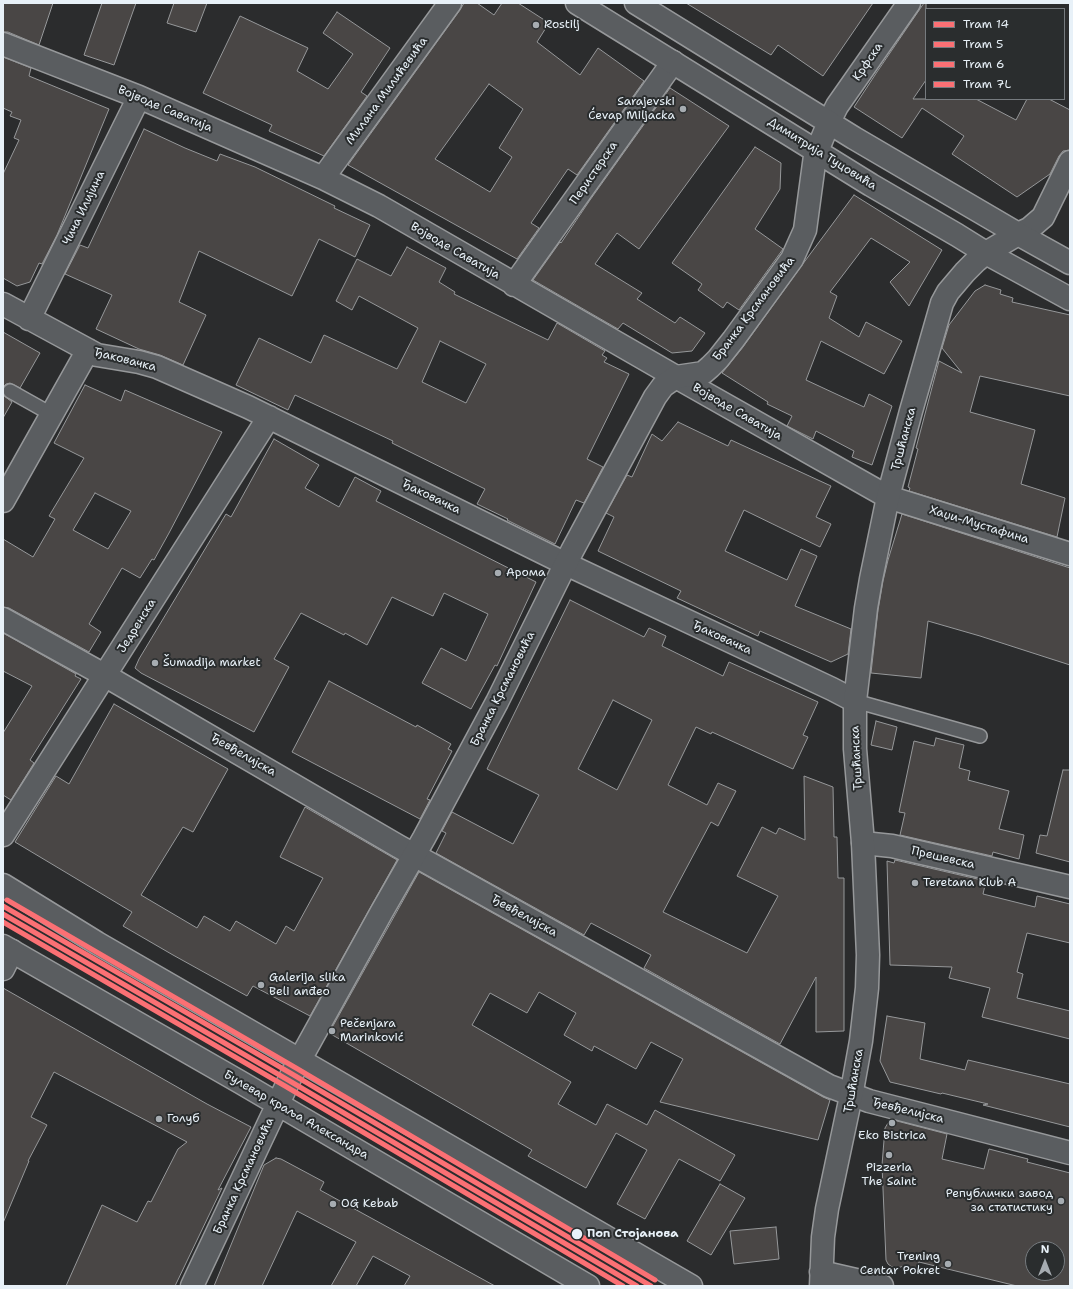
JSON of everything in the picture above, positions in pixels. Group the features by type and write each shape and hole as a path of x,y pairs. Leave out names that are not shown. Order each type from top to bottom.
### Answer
{"street":[{"name":"Милана Милићевића","path":"324,178 450,3"},
{"name":"Димитрија Туцовића","path":"577,3 816,151 986,253 1070,299"},
{"path":"636,3 829,122 1070,264"},
{"name":"Крфска","path":"829,122 837,106 909,3"},
{"name":"Војводе Саватија","path":"3,44 138,97 324,178 379,206 514,285 888,497"},
{"name":"Перистерска","path":"514,285 673,62"},
{"name":"Чича Илијина","path":"29,319 138,97"},
{"name":"Бранка Крсмановића","path":"192,1286 300,1060 381,913 415,855 497,702 566,564 655,397 663,386 676,377 703,373 710,368 733,340 792,259 805,230 816,151 829,122"},
{"name":"Тршћанска","path":"821,1279 822,1237 861,1041 867,988 868,955 863,842 855,749 855,702 866,608 888,497 942,303 948,292 965,272 986,253 1029,229 1043,217 1070,162"},
{"name":"Ђаковачка","path":"3,304 88,350 103,356 139,362 157,367 269,417 566,564 832,689 855,702"},
{"path":"6,491 88,350"},
{"name":"Једренска","path":"3,835 106,676 269,417"},
{"name":"Хаџи-Мустафина","path":"888,497 1070,554"},
{"name":"Ђевђелијска","path":"3,619 106,676 415,855 829,1086 851,1096 1070,1153"},
{"name":"Прешевска","path":"863,842 892,846 1070,887"},
{"path":"3,885 97,943 691,1286"},
{"name":"Булевар краља Александра","path":"6,956 278,1104 588,1286"},
{"path":"821,1279 882,1286"}],"lane":[{"path":"10,391 51,414"},
{"path":"855,702 980,736"}],"building":[{"path":"3,3 53,3 39,45 8,32 3,32"},
{"path":"102,3 136,3 114,65 84,55"},
{"path":"174,3 207,3 196,32 167,23"},
{"path":"464,3 477,3 494,15 502,3 518,3 549,23 537,42 580,75 598,48 644,81 577,175 568,169 531,223 539,228 517,259 348,165","holes":["489,84 523,109 499,148 512,157 490,192 435,159"]},
{"path":"686,3 873,3 823,76 778,45 771,55"},
{"path":"924,3 926,3 925,81 913,99 978,100 1016,120 1026,100 1051,100 1070,110 1070,150 1063,151 1050,174 1017,197 952,154 964,136 922,108 902,138 854,107"},
{"path":"337,12 390,48 361,92 367,96 324,156 269,131 272,125 203,93 240,16 308,48 297,71 328,89 353,54 323,33"},
{"path":"3,57 31,68 29,76 109,109 57,235 42,264 39,263 30,282 17,286 3,278 3,174 19,140 14,138 21,120 10,116 12,112 3,108"},
{"path":"670,88 729,126 639,249 617,233 595,264 642,293 637,299 675,323 680,317 705,333 692,351 672,353 623,323 618,329 533,280 560,242 561,243"},
{"path":"144,129 217,161 220,154 255,167 335,206 334,208 370,225 355,257 319,239 292,296 199,251 179,302 206,315 183,365 160,355 139,349 96,329 112,295 65,274 80,245 88,248"},
{"path":"755,147 781,163 780,189 755,229 783,249 739,310 727,302 723,308 698,290 702,284 672,263"},
{"path":"854,195 942,250 909,306 890,282 910,262 871,238 830,292 837,296 829,318 859,337 866,322 902,341 884,374 821,341 806,380 864,407 869,394 892,406 872,465 852,457 854,451 816,431 813,439 787,426 792,416 767,404 768,402 722,373 743,347"},
{"path":"407,247 446,268 439,282 455,292 454,294 548,340 557,323 605,351 602,355 607,358 604,362 629,374 587,459 603,467 584,503 576,500 555,544 477,504 485,489 392,443 393,441 295,395 288,410 236,385 259,338 311,363 324,335 397,369 418,328 359,296 352,310 336,301 357,259 391,276","holes":["440,341 486,364 466,403 422,382"]},
{"path":"985,285 1001,290 1000,294 1013,298 1012,302 1070,315 1070,396 980,376 970,412 1035,430 1021,484 1065,498 1057,537 909,491 910,488 908,487 918,449 916,448 939,361 962,373 942,348 949,325 975,291"},
{"path":"3,332 40,353 20,388 10,383 3,387"},
{"path":"85,385 121,401 125,390 222,432 154,560 152,559 140,578 122,568 89,624 101,632 89,652 9,608 3,607 3,539 33,557 55,519 49,516 84,458 54,443","holes":["95,493 131,511 108,549 73,530"]},
{"path":"3,395 12,402 3,418"},
{"path":"678,422 728,446 731,440 831,486 816,517 831,524 820,547 744,510 725,551 787,580 801,549 817,556 795,606 851,629 848,654 831,662 760,631 758,636 677,598 681,591 598,551 614,517 606,513 627,475 632,477 652,434 662,441"},
{"path":"274,439 319,465 305,488 339,507 355,477 381,491 376,501 536,582 497,666 495,665 471,709 422,683 441,648 466,661 488,614 444,593 433,616 392,597 367,645 301,613 274,659 289,667 254,732 141,673 135,668 226,514 231,517"},
{"path":"902,514 1070,568 1070,665 928,621 921,678 871,673 878,610 883,581"},
{"path":"570,600 644,637 649,628 666,636 662,646 723,676 729,662 818,702 803,735 808,737 793,769 712,732 711,734 696,727 668,785 707,805 718,783 736,791 718,826 711,822 663,912 747,953 778,896 737,876 762,827 776,834 779,828 805,840 804,776 833,787 834,837 837,837 838,878 844,878 844,1031 816,1032 816,977 780,1044 644,968 651,955 591,923 584,935 436,853 446,833 442,831 452,812 513,844 539,795 487,769","holes":["613,700 652,720 617,790 578,769"]},
{"path":"3,633 76,674 75,676 81,679 30,760 34,763 11,800 3,795 3,733 32,686 3,671"},
{"path":"329,681 416,727 417,725 451,744 448,749 452,751 427,799 430,800 420,819 292,752"},
{"path":"114,704 228,769 193,832 183,827 141,895 197,928 204,916 230,931 236,921 276,944 286,926 294,931 323,878 280,857 305,807 397,860 310,1016 253,986 247,996 123,926 132,912 15,842 56,776 69,784"},
{"path":"876,721 897,727 892,750 871,745"},
{"path":"936,738 964,745 959,768 970,771 968,780 1009,791 999,829 1024,835 1019,859 993,852 992,856 900,835 905,813 899,812 914,741 934,746"},
{"path":"1063,770 1070,770 1070,862 1036,853 1040,835 1047,836"},
{"path":"895,860 986,881 983,894 1035,907 1037,896 1070,904 1070,943 1027,933 1017,972 1023,974 1017,998 1070,1011 1070,1039 982,1017 990,988 949,978 952,967 890,965 887,861 894,863"},
{"path":"419,872 830,1100 818,1140 660,1102 683,1059 651,1042 636,1069 594,1046 592,1051 564,1035 576,1013 539,992 527,1013 490,993 472,1025 571,1082 558,1104 596,1125 607,1104 647,1125 655,1110 735,1155 720,1181 679,1159 645,1219 617,1204 647,1150 616,1133 586,1188 528,1156 532,1150 329,1033"},
{"path":"3,988 207,1104 251,1127 218,1190 222,1188 175,1286 66,1286 102,1205 137,1222 148,1201 151,1202 178,1149 187,1142 54,1072 31,1117 47,1125 28,1161 3,1223"},
{"path":"887,1016 925,1023 920,1059 965,1070 968,1060 1070,1084 1070,1127 983,1105 988,1104 890,1082 880,1061"},
{"path":"893,1120 947,1134 942,1159 984,1169 989,1149 1028,1159 1027,1162 1070,1173 1070,1286 1017,1286 919,1262 916,1269 904,1266 897,1268 888,1264 886,1260 882,1165 885,1128 888,1123"},
{"path":"276,1158 281,1159 324,1182 320,1190 495,1286 404,1286 410,1276 373,1256 356,1286 331,1286 356,1242 297,1211 262,1286 214,1286 264,1165"},
{"path":"720,1184 745,1198 711,1255 687,1241"},
{"path":"776,1227 779,1259 734,1264 730,1231"}],"tram line":[{"name":"6","path":"7,900 296,1068 655,1280"},
{"name":"14","path":"3,906 292,1074 651,1286"},
{"name":"5","path":"3,914 637,1286"},
{"name":"7L","path":"3,922 285,1086 623,1286"}],"place":[{"name":"Rostilj","path":"536,25"},
{"name":"Sarajevski Ćevap Miljacka","path":"683,109"},
{"name":"Арома","path":"498,573"},
{"name":"Šumadija market","path":"155,663"},
{"name":"Teretana Klub A","path":"915,883"},
{"name":"Galerija slika Beli anđeo","path":"261,985"},
{"name":"Pečenjara Marinković","path":"332,1031"},
{"name":"Голуб","path":"159,1119"},
{"name":"Eko Bistrica","path":"892,1123"},
{"name":"Pizzeria The Saint","path":"889,1155"},
{"name":"Републички завод за статистику","path":"1061,1201"},
{"name":"OG Kebab","path":"333,1204"},
{"name":"Поп Стојанова","path":"577,1234"},
{"name":"Trening Centar Pokret","path":"948,1264"}]}
